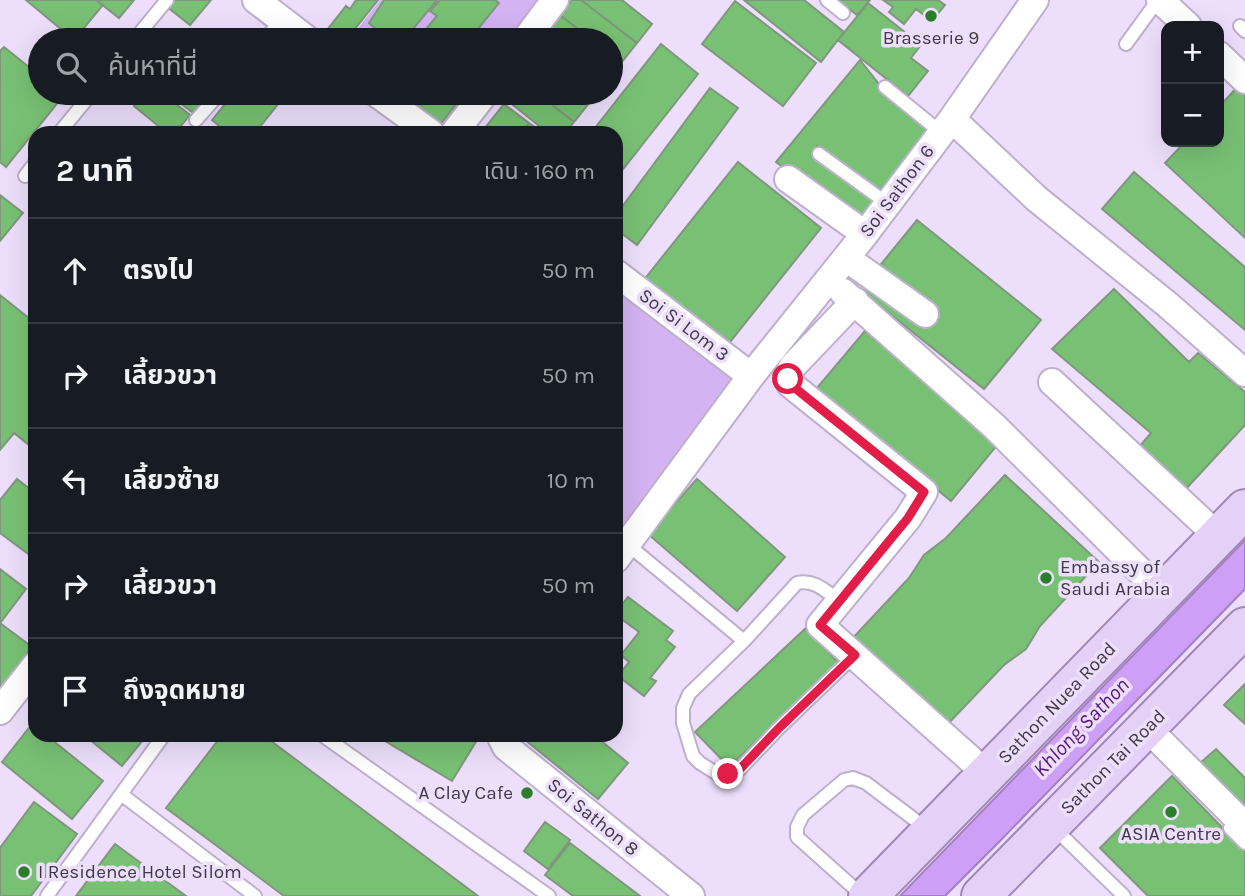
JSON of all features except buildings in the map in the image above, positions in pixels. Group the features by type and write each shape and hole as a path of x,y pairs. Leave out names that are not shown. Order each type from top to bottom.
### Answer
{"main road":[{"name":"Sathon Nuea Road","path":"866,896 1245,509"},
{"name":"Sathon Tai Road","path":"981,896 1245,627"}],"street":[{"path":"256,0 292,28"},
{"path":"533,28 555,0"},
{"name":"Soi Sathon 6","path":"751,376 948,125 1035,0"},
{"path":"1159,0 1182,21"},
{"path":"1224,60 1245,80"},
{"path":"392,105 421,126"},
{"path":"459,126 476,105"},
{"path":"948,125 1168,304 1245,373"},
{"path":"788,179 865,234"},
{"path":"846,258 925,314"},
{"name":"Soi Si Lom 3","path":"623,278 751,376"},
{"path":"827,281 855,301 994,426 1163,594"},
{"path":"855,301 793,366 788,379 790,384 924,492 908,518 820,625 987,774"},
{"path":"623,549 751,376"},
{"path":"1052,382 1219,537"},
{"path":"2,706 28,674"},
{"path":"1143,732 1245,825"},
{"name":"Soi Sathon 8","path":"504,742 506,747 691,896"}],"lane":[{"path":"144,28 167,0"},
{"path":"827,0 843,13"},
{"path":"1126,44 1159,0"},
{"path":"275,28 282,20"},
{"path":"886,87 937,130 948,125"},
{"path":"65,126 82,105"},
{"path":"196,121 210,105"},
{"path":"819,154 888,204"},
{"path":"25,176 28,172"},
{"path":"623,553 744,641"},
{"path":"840,601 816,584 806,580 797,583 744,641 689,694 683,708 683,723 693,756 719,775 739,770 855,655"},
{"path":"1143,732 1245,843"},
{"path":"47,896 159,742"},
{"path":"332,742 549,896"},
{"path":"866,896 797,837 797,827 803,815 844,780 853,778 866,783 931,831"},
{"path":"121,794 255,896"},
{"path":"1048,827 1113,896"},
{"path":"1048,827 1124,896"}],"shaded area":[{"path":"380,0 540,0 518,28 358,28"},
{"path":"623,290 742,377 623,537"}],"water":[{"name":"Khlong Sathon","path":"1245,540 1245,589 945,896 900,896"}],"place":[{"name":"Brasserie 9","path":"931,16"},
{"name":"Embassy of Saudi Arabia","path":"1046,578"},
{"name":"A Clay Cafe","path":"527,793"},
{"name":"ASIA Centre","path":"1171,812"},
{"name":"I Residence Hotel Silom","path":"24,872"}],"route":[{"path":"728,774 739,770 855,655 820,625 908,518 924,492 790,384 788,379"}]}
